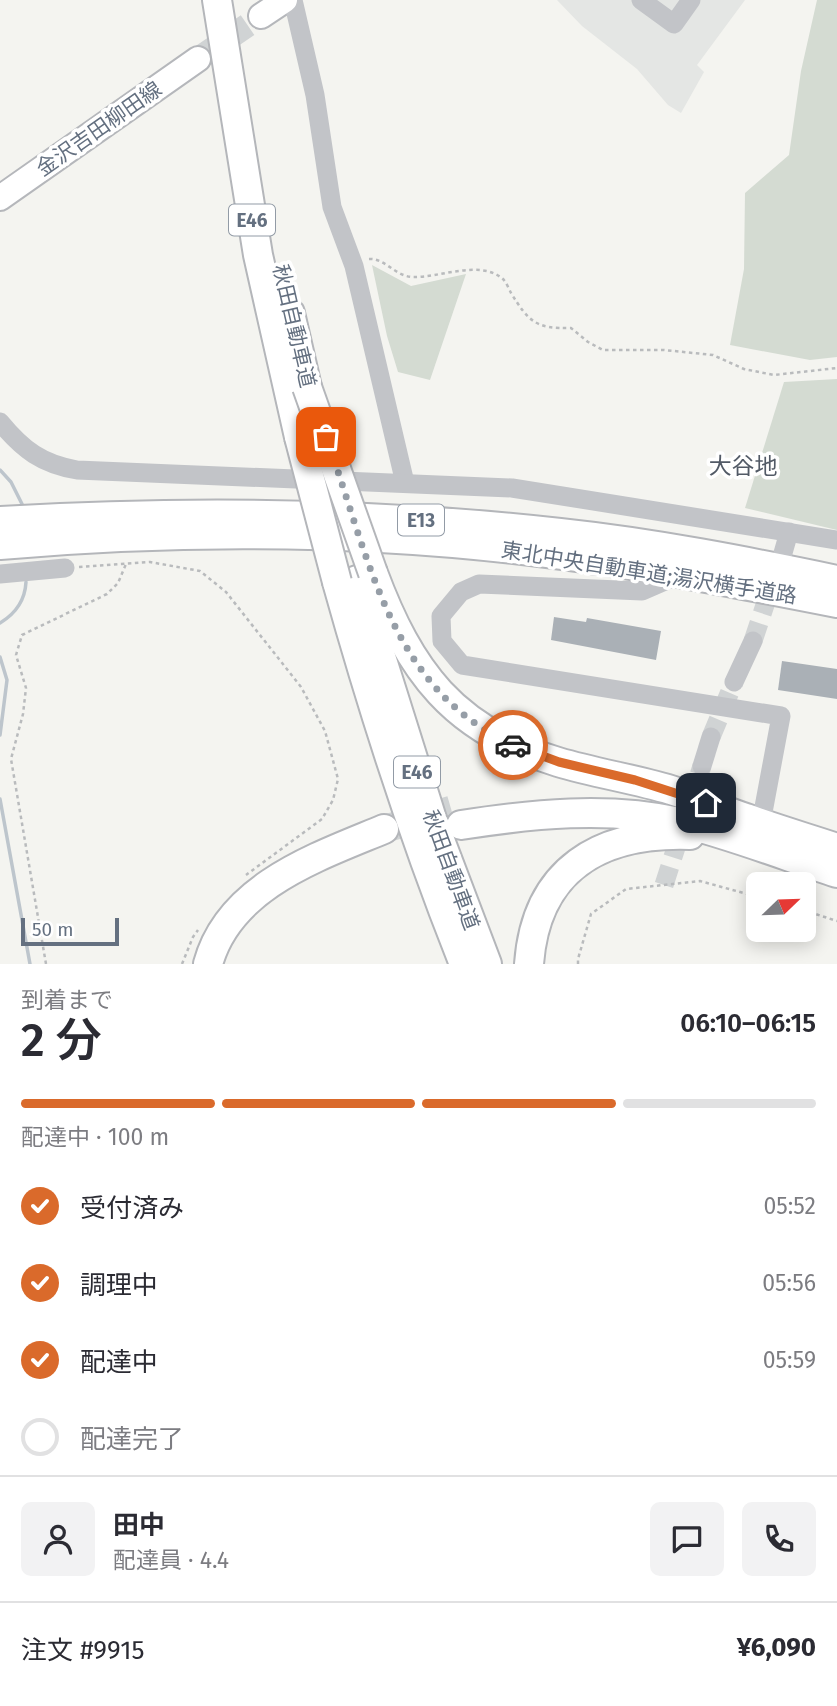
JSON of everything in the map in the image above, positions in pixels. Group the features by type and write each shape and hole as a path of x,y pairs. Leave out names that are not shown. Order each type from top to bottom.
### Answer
{"highway":[{"name":"秋田自動車道","path":"217,0 258,255 299,437 355,578 372,705 412,825 464,964"},
{"name":"秋田自動車道","path":"235,0 276,247 307,387 355,578 432,819 487,964"},
{"name":"東北中央自動車道;湯沢横手道路","path":"0,521 149,514 259,513 453,522 663,547 837,580"},
{"name":"東北中央自動車道;湯沢横手道路","path":"0,545 154,536 373,539 559,554 681,573 837,605"},
{"path":"355,578 390,618 415,662 448,703 473,723 527,751 559,762 673,791 837,873"},
{"path":"355,578 356,672 434,914 447,964"},
{"path":"459,817 606,814 644,816 698,827 749,828 837,848"},
{"path":"530,964 531,938 546,897 560,879 578,863 596,852 643,838 701,835 749,828"},
{"path":"208,964 222,931 236,912 257,893 311,860 387,837 273,903 246,928 232,948 226,964"}],"main road":[{"path":"261,16 285,0"},
{"name":"金沢吉田柳田線","path":"0,198 198,59"}],"street":[{"path":"293,0 315,95 332,208 352,260 405,483"},
{"path":"642,0 674,24 691,0"},
{"path":"0,422 13,439 44,461 77,470 512,488 837,540"},
{"path":"783,553 789,532"},
{"path":"0,574 65,568"},
{"path":"681,573 642,591 479,584 461,592 441,616 442,641 462,665 781,716 749,828"},
{"path":"734,682 752,641"},
{"path":"702,766 711,737"}],"path":[{"path":"352,260 376,258 409,277 461,270 486,272 503,279 523,315 549,329 571,328 603,350 664,350 713,355 744,369 774,375 837,368"},
{"path":"65,568 150,562 200,571 226,592 301,687 325,731 338,779 333,800 322,819 292,843 248,871 241,880"},
{"path":"46,964 11,759 23,713 26,688 16,655 22,635 107,594 118,583 126,564"},
{"path":"578,964 591,914 626,889 700,881 746,894"},
{"path":"816,915 837,921"},
{"path":"182,964 193,937 202,926"}],"shaded area":[{"path":"557,0 745,0 697,65 704,72 681,113 668,105 637,69 582,26"},
{"path":"817,0 837,0 837,357 810,360 730,345 744,269 745,193 789,155 801,71"},
{"path":"372,265 411,286 466,274 430,380 398,372 387,336"},
{"path":"837,379 837,530 745,508 784,382"}],"building":[{"path":"554,617 586,622 587,618 661,631 656,660 551,640"},
{"path":"782,661 837,669 837,699 778,690"}],"waterway":[{"path":"0,470 11,482 22,504"},
{"path":"0,623 18,606 24,595 26,582"},
{"path":"0,657 7,680 0,735"},
{"path":"0,799 30,964"}],"tunnel":[{"path":"198,59 261,16"},
{"path":"753,641 773,581"},
{"path":"711,737 734,682"},
{"path":"664,885 702,766"},
{"path":"384,829 457,808"}],"way so far":[{"path":"326,437 390,618 409,652 448,703 473,723 513,745"}],"district":[{"name":"大谷地","path":"743,466"}],"route":[{"path":"513,745 559,762 635,780 706,803"}]}
